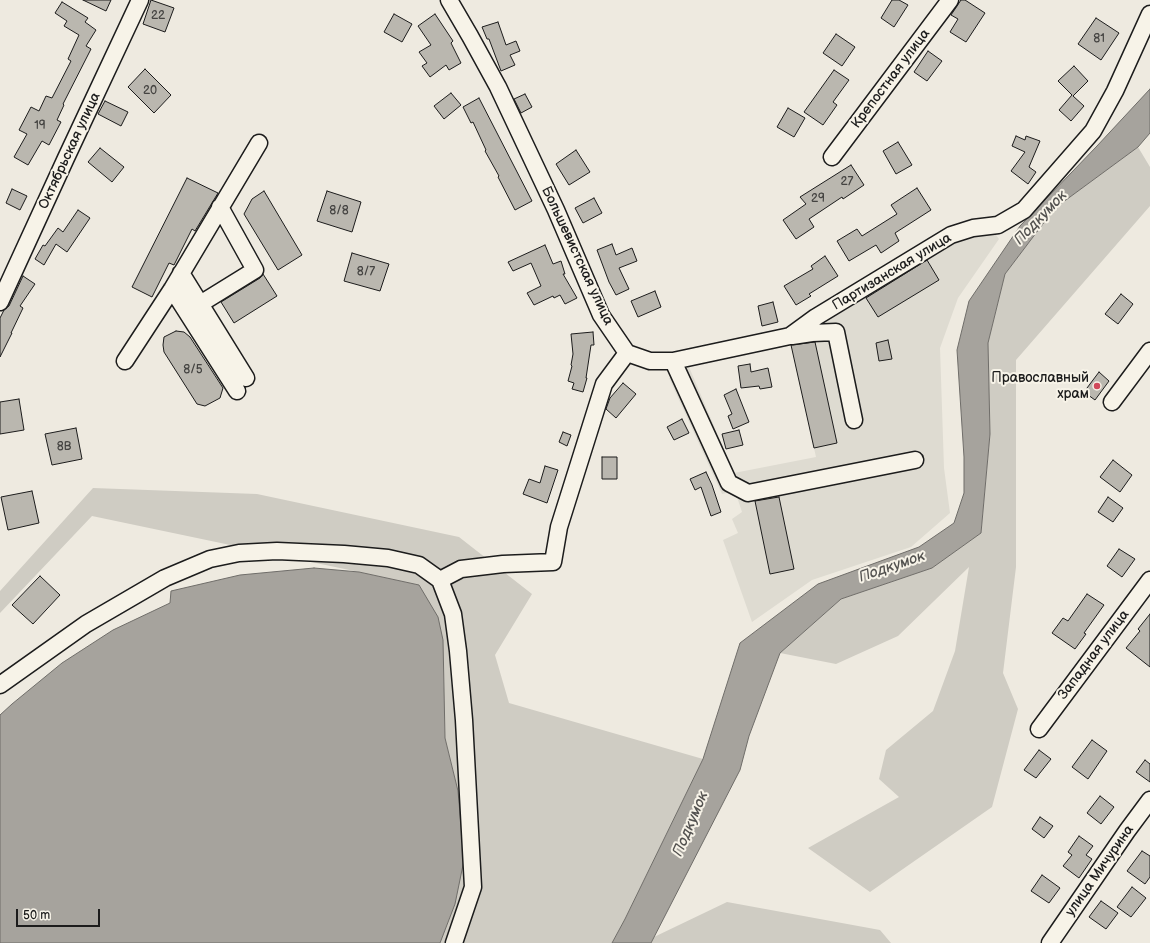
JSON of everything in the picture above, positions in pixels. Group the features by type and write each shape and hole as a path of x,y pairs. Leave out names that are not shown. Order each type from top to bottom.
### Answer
{"street":[{"name":"Октябрьская улица","path":"0,302 140,0"},
{"name":"Большевистская улица","path":"449,0 498,87 556,210 601,315 627,353"},
{"name":"Крепостная улица","path":"832,157 950,0"},
{"name":"Партизанская улица","path":"627,353 650,361 673,361 790,336 816,317 951,235 973,228 998,225 1024,210 1093,131 1116,91 1150,14"},
{"path":"125,361 172,289 259,143"},
{"path":"200,304 255,270 220,207"},
{"path":"181,273 246,378"},
{"path":"172,289 237,391"},
{"path":"790,336 836,332 854,420"},
{"path":"1112,402 1150,351"},
{"path":"440,580 461,569 503,564 553,562 559,527 604,384 627,353"},
{"path":"673,361 729,483 748,493 915,460"},
{"path":"0,685 86,624 165,578 210,560 239,553 277,552 344,554 381,557 419,565 440,580 454,614 458,651 464,720 473,887 454,943"},
{"name":"Западная улица","path":"1039,729 1150,580"},
{"name":"улица Мичурина","path":"1050,943 1150,800"}],"shaded area":[{"path":"1138,147 1150,167 1150,206 1016,360 1016,567 1003,673 1018,709 992,807 870,892 808,848 899,797 879,779 886,750 933,711 955,651 969,567 898,636 836,664 780,653 841,599 932,568 981,533 990,434 988,343 1005,274 1055,208"},
{"path":"993,231 999,239 958,298 940,348 944,468 950,513 911,547 812,580 752,622 723,540 738,533 732,519 742,512 735,491 722,494 669,378 689,367 734,473 816,457 791,344 809,317 940,241"},
{"path":"93,488 257,494 459,537 532,594 495,655 509,703 703,759 612,943 440,943 455,904 458,791 445,738 443,640 419,585 92,516 0,613 0,591"},
{"path":"727,902 880,930 891,943 651,943 654,937"}],"water":[{"name":"Подкумок","path":"1150,89 1150,133 1138,147 1055,208 1005,274 988,343 990,434 981,533 932,568 841,599 780,653 749,736 740,770 651,943 612,943 703,759 740,643 818,584 919,547 954,523 964,493 964,457 957,350 969,301 1020,226"},
{"path":"314,568 359,572 419,585 438,617 443,640 445,738 458,791 464,860 455,904 440,943 0,943 0,715 62,663 113,630 170,603 171,591 240,575"}],"building":[{"path":"83,0 111,0 106,11"},
{"path":"151,0 174,8 165,32 143,24"},
{"path":"892,0 899,0 908,5 894,27 881,18"},
{"path":"961,0 965,0 985,13 966,42 950,32 958,19 951,15"},
{"path":"62,2 88,18 85,22 96,30 86,46 91,49 63,104 64,105 57,120 61,122 49,145 42,141 28,165 14,157 27,134 19,130 31,107 39,111 46,96 52,98 71,61 68,59 79,35 64,26 67,21 55,13"},
{"path":"394,14 412,24 402,42 384,32"},
{"path":"435,14 453,41 451,43 461,63 449,70 446,65 430,77 422,66 427,63 419,52 431,45 418,26"},
{"path":"1096,18 1119,33 1101,60 1078,44"},
{"path":"498,22 506,45 516,41 520,51 510,55 515,65 501,71 489,39 487,39 482,27"},
{"path":"836,34 855,47 842,66 823,53"},
{"path":"928,51 942,61 927,81 914,72"},
{"path":"1074,66 1088,81 1073,96 1084,106 1071,121 1059,110 1072,95 1058,81"},
{"path":"145,69 171,95 154,113 128,87"},
{"path":"834,70 849,80 833,102 837,105 823,125 804,112"},
{"path":"451,93 461,105 444,119 434,106"},
{"path":"525,94 532,107 521,113 514,99"},
{"path":"479,98 532,201 515,210 485,151 486,150 473,122 471,123 463,107"},
{"path":"105,101 128,112 121,126 98,114"},
{"path":"788,108 805,118 794,137 777,127"},
{"path":"1016,136 1025,140 1026,136 1040,141 1029,167 1036,172 1028,184 1011,171 1025,152 1012,146"},
{"path":"898,142 912,165 896,174 883,151"},
{"path":"100,148 124,167 112,182 88,162"},
{"path":"576,150 590,172 569,185 556,164"},
{"path":"851,165 864,185 843,199 842,197 809,219 814,227 796,239 783,220 806,204 800,197"},
{"path":"187,178 218,193 195,231 192,229 174,265 169,263 152,297 132,287"},
{"path":"917,188 931,210 895,233 899,241 881,253 876,245 849,261 837,241 857,229 862,236 897,214 891,205"},
{"path":"12,189 27,196 20,210 6,203"},
{"path":"264,191 302,255 278,270 244,214 252,199"},
{"path":"327,191 361,202 352,232 317,221"},
{"path":"594,198 602,213 583,223 575,208"},
{"path":"78,210 90,218 67,252 56,244 44,265 35,259 43,245 45,246 58,228 63,232"},
{"path":"612,244 616,255 632,248 637,261 619,268 629,289 616,295 609,282 597,250"},
{"path":"545,245 553,264 561,261 565,274 563,274 577,298 565,304 560,295 554,298 553,296 534,305 527,293 541,286 531,263 513,271 508,262"},
{"path":"352,253 389,264 380,291 344,281"},
{"path":"825,256 838,276 809,294 811,296 796,305 784,286 813,269 811,266"},
{"path":"927,260 939,280 878,317 866,298"},
{"path":"263,274 277,296 234,323 221,302 260,278"},
{"path":"23,276 35,284 20,306 23,308 0,357 0,318 4,310 9,306"},
{"path":"655,291 661,307 638,317 631,301"},
{"path":"1121,294 1133,304 1118,324 1105,314"},
{"path":"773,302 778,322 762,326 758,306"},
{"path":"176,331 184,332 190,337 223,388 220,398 205,406 197,404 164,352 164,337"},
{"path":"593,332 594,345 591,345 587,378 583,392 572,389 574,383 568,381 572,366 573,354 571,334"},
{"path":"888,340 892,359 879,361 876,343"},
{"path":"815,342 837,443 814,448 791,345"},
{"path":"750,364 751,372 768,368 772,387 760,389 759,386 741,388 738,366"},
{"name":"Православный храм","path":"1099,372 1109,381 1095,400 1084,392"},
{"path":"623,383 636,394 616,418 606,409 610,398"},
{"path":"736,389 749,422 733,429 728,416 732,414 724,395"},
{"path":"19,399 24,430 0,434 0,402"},
{"path":"682,419 689,433 674,440 667,427"},
{"path":"76,428 82,459 52,465 45,434"},
{"path":"739,430 743,445 726,449 722,434"},
{"path":"563,432 571,435 567,446 559,442"},
{"path":"602,457 617,457 617,479 602,479"},
{"path":"1113,460 1132,475 1120,492 1100,477"},
{"path":"545,466 558,470 547,503 523,494 529,479 540,483"},
{"path":"706,472 721,512 711,516 701,487 695,490 690,479"},
{"path":"32,491 39,523 8,530 1,497"},
{"path":"779,497 794,569 770,574 755,501"},
{"path":"1108,497 1123,508 1113,522 1098,512"},
{"path":"1119,549 1135,559 1122,577 1107,566"},
{"path":"40,576 60,595 33,624 12,605"},
{"path":"1087,594 1104,605 1084,633 1086,634 1075,649 1052,633 1063,618 1068,621"},
{"path":"1150,614 1150,667 1126,648 1140,631 1138,629"},
{"path":"1092,740 1107,751 1088,779 1072,767"},
{"path":"1039,750 1051,759 1036,778 1024,770"},
{"path":"1145,760 1150,764 1150,782 1136,772"},
{"path":"1100,796 1114,807 1101,824 1087,813"},
{"path":"1040,817 1053,826 1044,838 1032,829"},
{"path":"1079,836 1093,846 1086,855 1092,859 1079,878 1063,866 1072,855 1068,852"},
{"path":"1142,851 1150,856 1150,877 1145,884 1127,871"},
{"path":"1042,875 1060,888 1049,903 1031,891"},
{"path":"1132,887 1146,898 1131,917 1117,907"},
{"path":"1101,901 1118,913 1106,929 1089,917"}],"place":[{"name":"Православный храм","path":"1097,386"}]}
